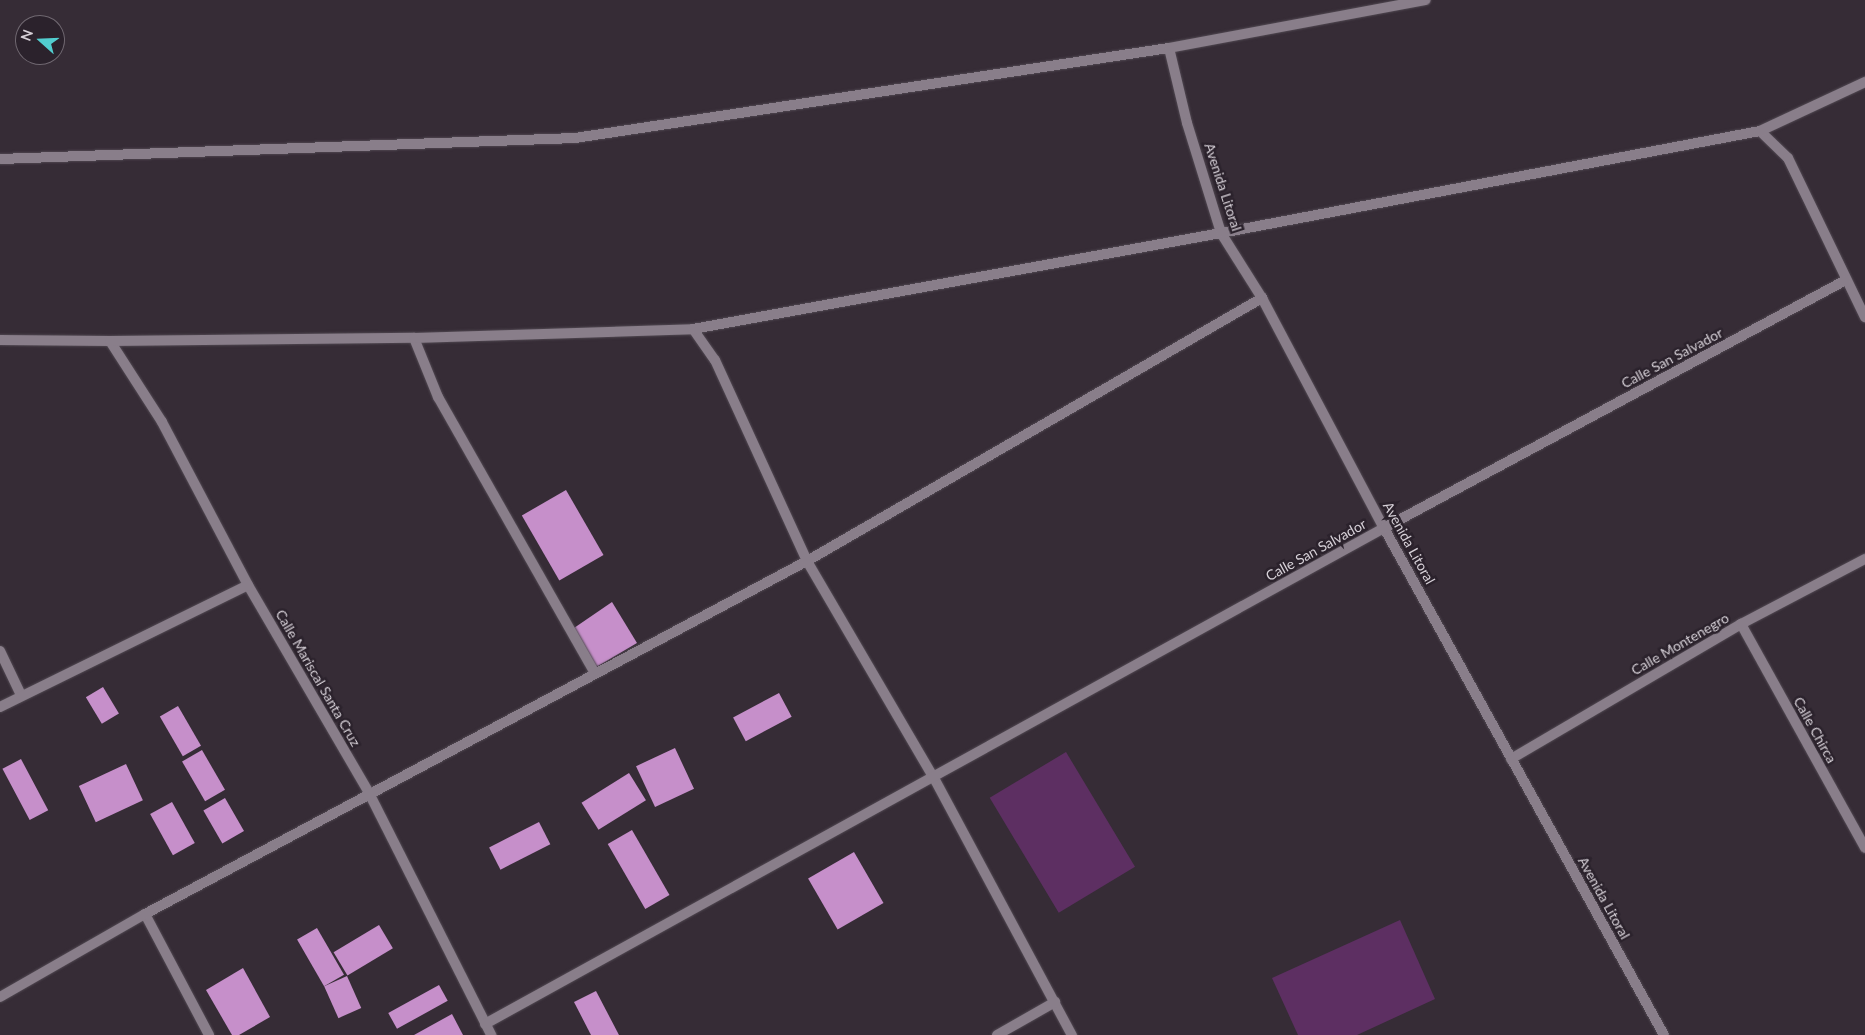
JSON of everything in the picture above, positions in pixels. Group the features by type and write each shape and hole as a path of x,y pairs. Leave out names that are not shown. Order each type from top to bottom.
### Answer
{"street":[{"path":"0,159 575,138 1169,48 1426,0"},
{"name":"Avenida Litoral","path":"1169,48 1187,122 1221,233 1262,298 1384,528 1664,1035"},
{"path":"0,340 110,341 414,338 693,329 1221,233 1760,131 1865,82"},
{"path":"1760,131 1788,158 1865,317"},
{"name":"Calle San Salvador","path":"485,1024 934,778 1384,528 1846,280"},
{"path":"0,997 145,914 807,561 1262,298"},
{"path":"693,329 715,360 807,561 934,778 1072,1035"},
{"path":"414,338 438,397 595,673"},
{"name":"Calle Mariscal Santa Cruz","path":"110,341 162,422 248,585 370,795 491,1035"},
{"name":"Calle Montenegro","path":"1511,758 1741,624 1865,559"},
{"path":"0,707 248,585"},
{"name":"Calle Chirca","path":"1741,624 1865,848"},
{"path":"0,651 21,695"},
{"path":"145,914 209,1035"},
{"path":"997,1035 1055,1002"}],"shaded area":[{"path":"1066,752 1135,867 1059,913 990,798"},
{"path":"1400,920 1435,999 1357,1035 1298,1035 1272,978"}],"building":[{"path":"566,490 604,555 559,580 522,516"},
{"path":"612,602 637,643 593,669 574,628"},
{"path":"103,687 119,714 102,724 86,697"},
{"path":"779,693 792,717 746,741 733,717"},
{"path":"178,706 201,746 183,756 160,716"},
{"path":"675,748 694,789 655,807 636,766"},
{"path":"202,750 225,790 205,801 182,762"},
{"path":"21,759 48,810 30,820 2,769"},
{"path":"126,764 143,800 96,822 79,786"},
{"path":"629,773 646,800 598,830 582,803"},
{"path":"225,798 244,831 222,843 203,810"},
{"path":"172,802 195,843 173,855 150,814"},
{"path":"539,822 550,844 500,870 489,847"},
{"path":"632,830 670,895 645,909 608,844"},
{"path":"854,852 884,903 838,930 808,878"},
{"path":"379,925 393,948 347,975 334,952"},
{"path":"317,928 344,975 324,986 297,939"},
{"path":"243,968 270,1017 239,1035 232,1035 206,990"},
{"path":"347,976 361,1008 338,1018 324,986"},
{"path":"439,985 448,1001 397,1029 388,1013"},
{"path":"596,991 619,1035 591,1035 574,1002"},
{"path":"452,1014 463,1035 414,1035"}]}
